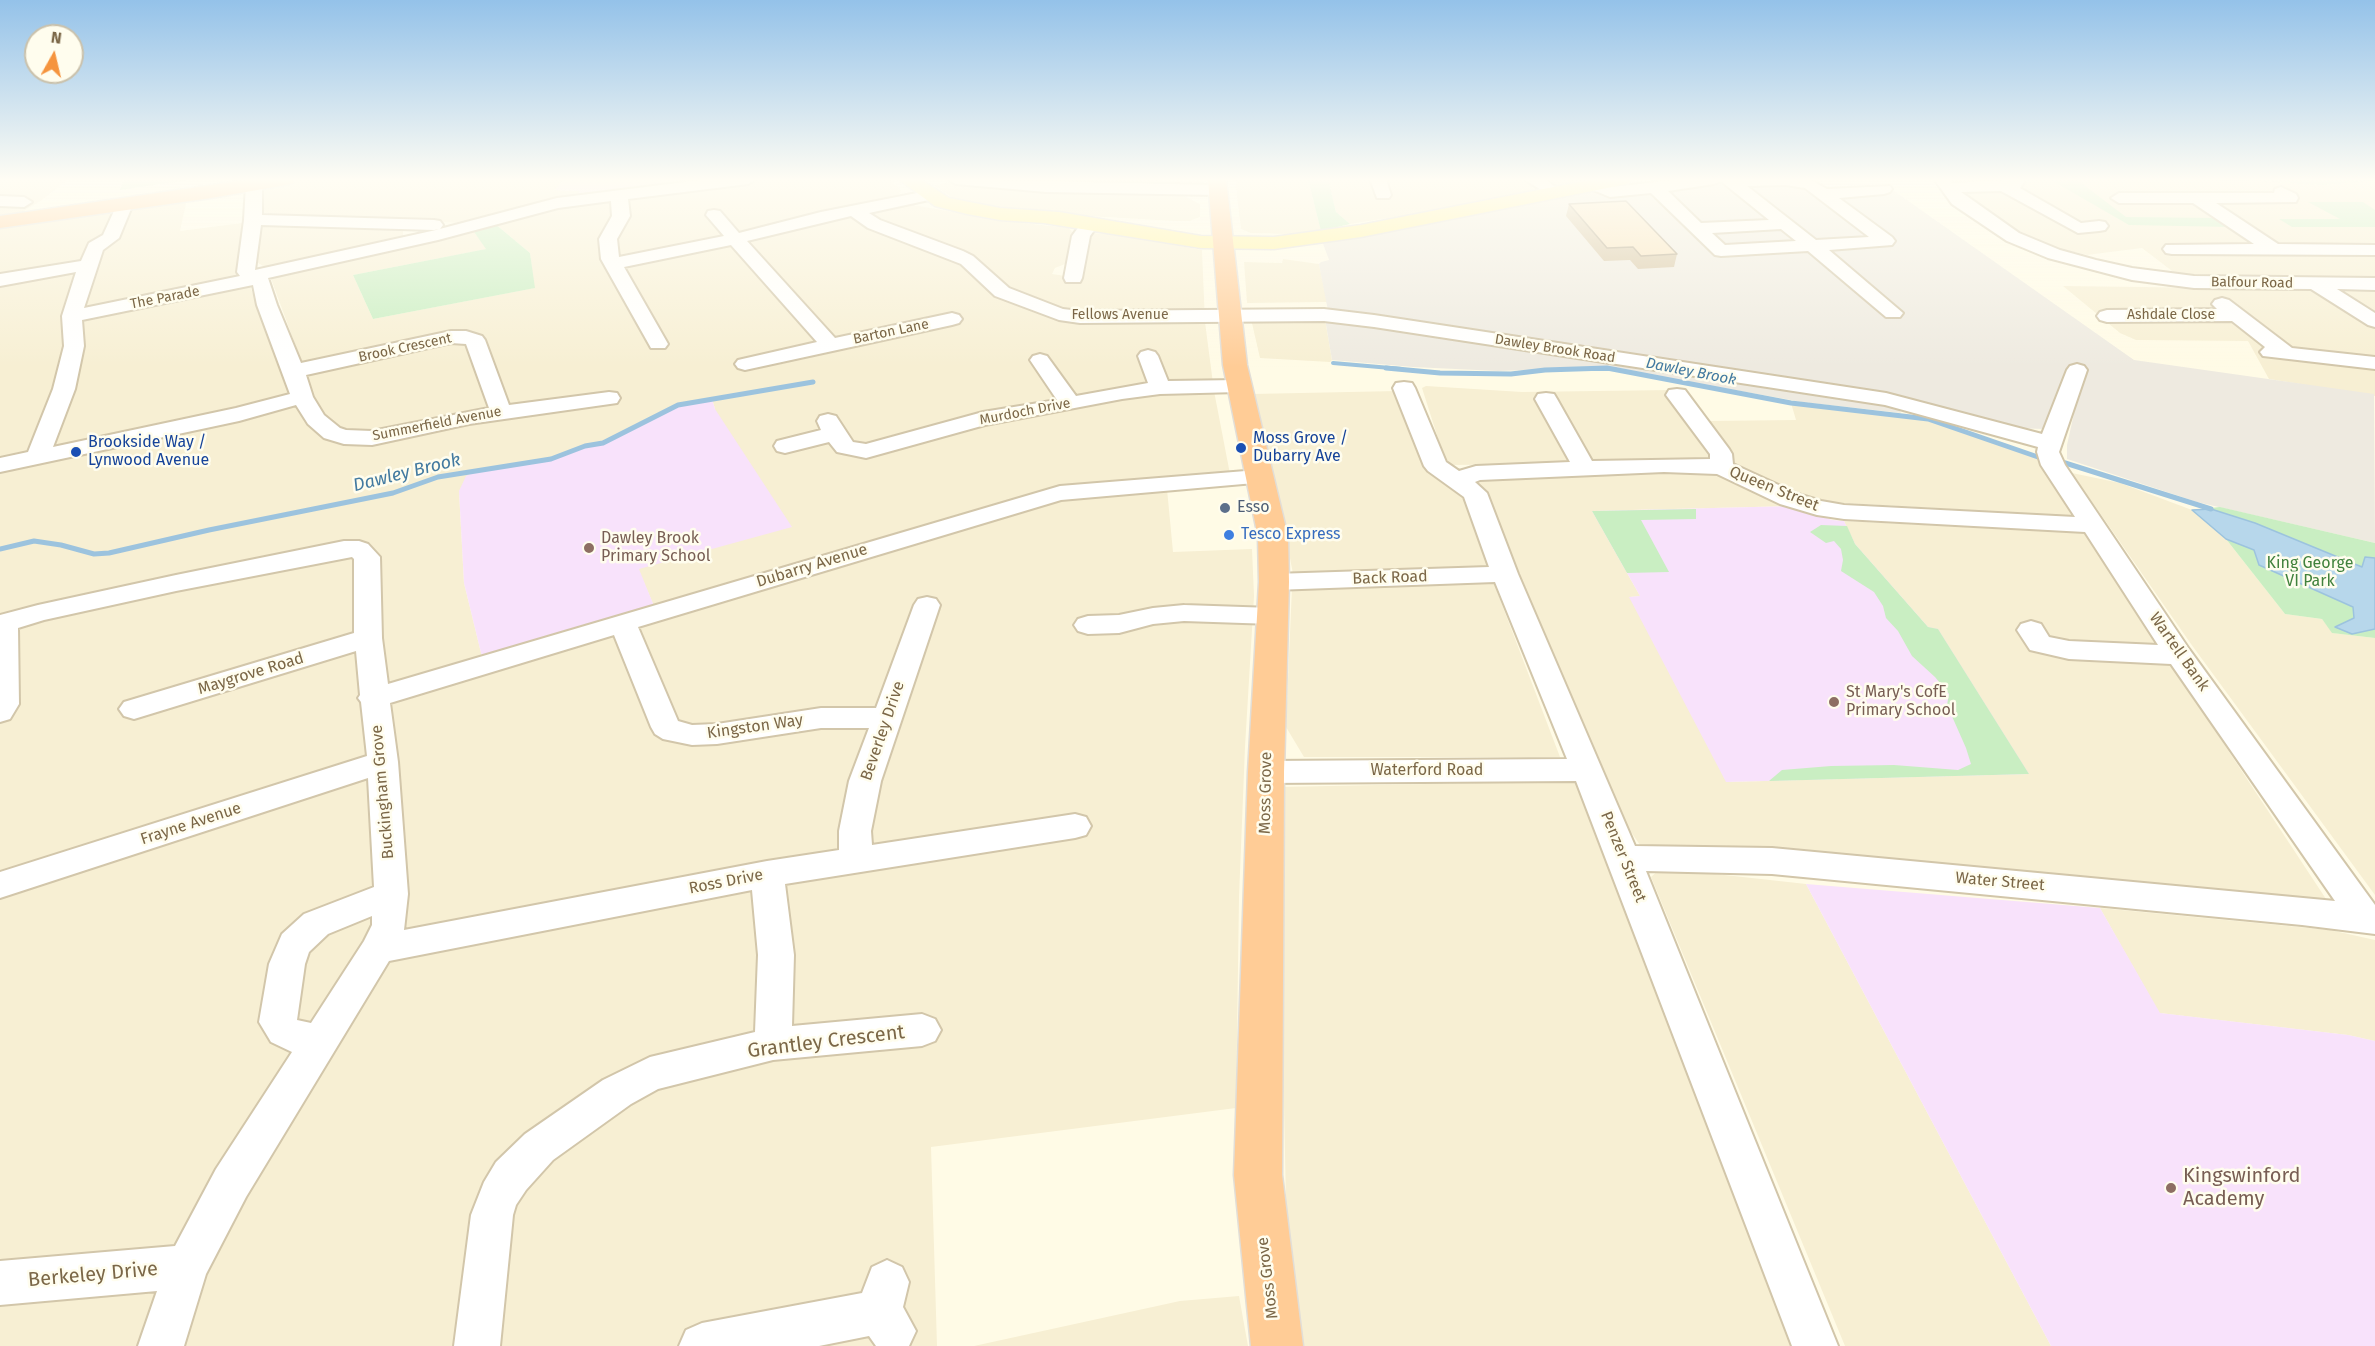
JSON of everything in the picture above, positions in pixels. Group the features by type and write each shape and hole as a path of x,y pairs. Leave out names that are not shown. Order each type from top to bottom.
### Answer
{"highway":[{"name":"Moss Grove","path":"1224,242 1239,386 1273,537 1258,1175 1277,1346"}],"main road":[{"path":"1227,242 1238,254 1285,242"}],"street":[{"path":"38,456 64,389 74,346 72,316 95,247 103,242"},
{"name":"Summerfield Avenue","path":"249,242 246,272 261,281 267,305 302,397 316,419 332,433 357,438 398,433 436,423 610,397"},
{"name":"The Parade","path":"72,316 408,242"},
{"path":"608,242 612,264 659,344"},
{"path":"612,264 722,242"},
{"name":"Barton Lane","path":"738,242 830,345"},
{"name":"Fellows Avenue","path":"922,242 967,260 1002,292 1059,314 1080,317 1232,316"},
{"path":"1056,270 1075,274 1080,242"},
{"path":"1712,242 1721,251 1871,242"},
{"path":"1808,242 1893,313"},
{"name":"Balfour Road","path":"2025,242 2054,254 2132,274 2194,282 2374,284"},
{"path":"2262,242 2273,249"},
{"path":"2172,249 2375,250"},
{"path":"2323,250 2374,284"},
{"path":"0,280 88,265"},
{"path":"2194,282 2287,354"},
{"path":"2316,284 2375,321"},
{"name":"Dawley Brook Road","path":"1232,316 1324,315 1364,320 1875,397 1904,402 2050,443"},
{"name":"Ashdale Close","path":"2107,315 2235,315"},
{"name":"Barton Lane","path":"745,364 952,319"},
{"name":"Brook Crescent","path":"294,371 451,337 466,337 476,340 501,412"},
{"path":"2259,351 2375,363"},
{"path":"1148,356 1160,388"},
{"path":"1040,360 1071,404"},
{"path":"2050,443 2077,370"},
{"name":"Murdoch Drive","path":"786,446 831,428 845,447 866,451 983,419 1122,393 1160,388 1239,386"},
{"name":"Penzer Street","path":"1405,388 1436,466 1475,493 1505,574 1624,859 1815,1346"},
{"path":"0,465 239,414 302,397"},
{"path":"1546,399 1585,469"},
{"path":"1690,402 1721,454 1722,468"},
{"name":"Wartell Bank","path":"2050,443 2048,452 2053,465 2091,525 2179,655 2371,920"},
{"name":"Queen Street","path":"1457,481 1476,473 1664,465 1722,468 1789,499 1817,508 1844,512 2091,525"},
{"name":"Dubarry Avenue","path":"373,698 1060,493 1258,477"},
{"name":"Buckingham Grove","path":"2,624 141,591 345,549 359,549 367,557 368,638 373,698 383,762 391,894 389,925 378,949 231,1183 187,1267 161,1346"},
{"name":"Back Road","path":"1083,626 1119,624 1153,616 1273,599 1505,574"},
{"name":"Beverley Drive","path":"856,859 855,831 865,782 927,605"},
{"name":"Kingston Way","path":"623,623 666,727 674,732 692,735 717,734 821,718 887,718"},
{"path":"0,712 4,704 2,624"},
{"path":"2031,630 2040,644 2076,659 2179,655"},
{"name":"Maygrove Road","path":"134,709 368,638"},
{"name":"Frayne Avenue","path":"0,885 383,762"},
{"name":"Waterford Road","path":"1266,772 1588,770"},
{"name":"Ross Drive","path":"378,949 768,874 1075,826"},
{"name":"Water Street","path":"1624,859 1685,858 1772,861 2371,920"},
{"path":"768,874 776,955 773,1044"},
{"path":"321,1041 294,1036 284,1031 278,1022 286,964 294,944 316,924 391,894"},
{"name":"Grantley Crescent","path":"477,1346 492,1215 499,1196 511,1176 540,1147 617,1092 650,1074 773,1044 927,1030"},
{"name":"Berkeley Drive","path":"0,1283 187,1267"},
{"path":"702,1346 886,1308"}],"shaded area":[{"path":"0,242 242,242 242,286 250,286 290,394 311,388 270,276 417,242 482,242 487,249 353,275 373,319 534,288 530,253 517,242 1074,242 1070,262 1055,268 1052,274 1066,276 1068,280 1081,280 1089,242 1158,242 1202,250 1205,322 1214,391 1230,474 1055,490 1020,497 654,606 638,569 715,409 712,399 603,443 585,446 551,459 479,469 459,491 464,583 482,657 1065,499 1167,489 1173,552 1252,549 1254,596 1239,897 1236,1108 931,1147 937,1346 0,1346"},
{"path":"258,242 390,242 283,266 263,266 255,261"},
{"path":"1322,242 1966,242 2134,360 2374,394 2375,543 2197,502 2067,459 2067,445 2075,409 2054,403 2045,429 2012,428 1903,397 1328,311 1319,264 1329,260"},
{"path":"2034,242 2375,242 2375,278 2212,277 2176,274 2142,248 2087,255"},
{"path":"1283,259 1319,264 1327,302 1247,303 1244,262 1282,263"},
{"path":"2063,286 2375,290 2375,396 2269,379 2248,341 2136,340 2120,333"},
{"path":"1251,319 1325,319 1332,360 1330,362 1260,358"},
{"path":"1325,319 1897,405 1901,413 1802,402 1605,367 1498,371 1332,360"},
{"path":"1426,386 1522,392 1672,390 1714,456 1713,462 1450,465 1443,454 1422,388"},
{"path":"1398,391 1468,495 1494,567 1293,574 1275,479 1252,394"},
{"name":"Dawley Brook Primary School","path":"712,399 715,409 792,527 639,569 654,606 482,657 464,583 459,491 466,476 479,469 551,459 585,446 603,443 678,405"},
{"path":"1791,403 1928,419 2038,457 2076,516 1827,502 1778,487 1734,466 1709,421 1796,420"},
{"path":"1710,470 1794,506 1592,511 1640,596 1630,597 1727,782 2028,774 1938,630 1928,627 1855,544 1844,521 2085,533 2328,902 1779,847 1640,845 1629,829 1477,480 1489,477"},
{"path":"2072,473 2120,483 2192,510 2226,539 2285,614 2322,619 2333,633 2375,638 2375,895 2191,644"},
{"name":"St Mary's CofE Primary School","path":"1794,506 1832,520 1844,521 1855,544 1928,627 1938,629 2029,774 1726,782 1629,597 1640,596 1592,511"},
{"path":"1493,581 1560,757 1304,757 1286,727 1292,587"},
{"path":"1576,781 1796,1346 1300,1346 1286,1203 1279,858 1280,787"},
{"path":"1661,868 1806,884 2051,1346 1845,1346 1651,877"},
{"name":"Kingswinford Academy","path":"1806,884 2100,908 2160,1013 2348,1035 2375,1041 2375,1346 2051,1346"},
{"path":"2100,908 2330,930 2375,940 2375,1041 2348,1035 2159,1013"},
{"path":"1239,1296 1248,1346 974,1346 1180,1301"}],"green space":[{"path":"481,242 517,242 530,253 535,288 373,319 353,275 486,249"},
{"name":"King George VI Park","path":"2220,507 2375,543 2375,638 2332,633 2322,619 2285,614 2226,539 2192,510"},
{"path":"1696,509 1696,519 1641,520 1669,572 1627,573 1592,511"},
{"path":"1821,525 1847,526 1855,544 1928,627 1938,629 2029,774 1769,781 1782,770 1831,766 1894,765 1958,770 1971,764 1947,705 1949,694 1935,677 1912,656 1898,631 1886,618 1883,606 1874,592 1841,571 1843,560 1841,549 1834,541 1826,543 1810,532"}],"water":[{"path":"2211,509 2255,523 2362,567 2365,557 2375,558 2375,629 2352,634 2335,627 2354,618 2353,607 2259,565 2254,550 2226,539 2192,510"}],"building":[{"path":"1602,242 1665,242 1677,254 1641,256 1633,247 1607,248"}],"waterway":[{"name":"Dawley Brook","path":"1333,363 1402,369"},
{"name":"Dawley Brook","path":"1386,368 1440,373 1511,374 1576,369"},
{"name":"Dawley Brook","path":"1562,369 1576,369"},
{"name":"Dawley Brook","path":"1576,369 1612,369"},
{"name":"Dawley Brook","path":"1576,369 1612,369"},
{"name":"Dawley Brook","path":"1612,369 1791,403 1928,419 2038,457"},
{"name":"Dawley Brook","path":"0,549 34,541 61,545 94,554 109,553 209,530 393,493 438,477 551,459 585,446 603,443 678,405 813,382"},
{"name":"Dawley Brook","path":"2062,462 2211,509"}],"place":[{"name":"Moss Grove / Dubarry Ave","path":"1241,448"},
{"name":"Brookside Way / Lynwood Avenue","path":"76,452"},
{"name":"Esso","path":"1225,508"},
{"name":"Tesco Express","path":"1229,535"},
{"name":"Dawley Brook Primary School","path":"589,548"},
{"name":"St Mary's CofE Primary School","path":"1834,702"},
{"name":"Kingswinford Academy","path":"2171,1188"}]}
